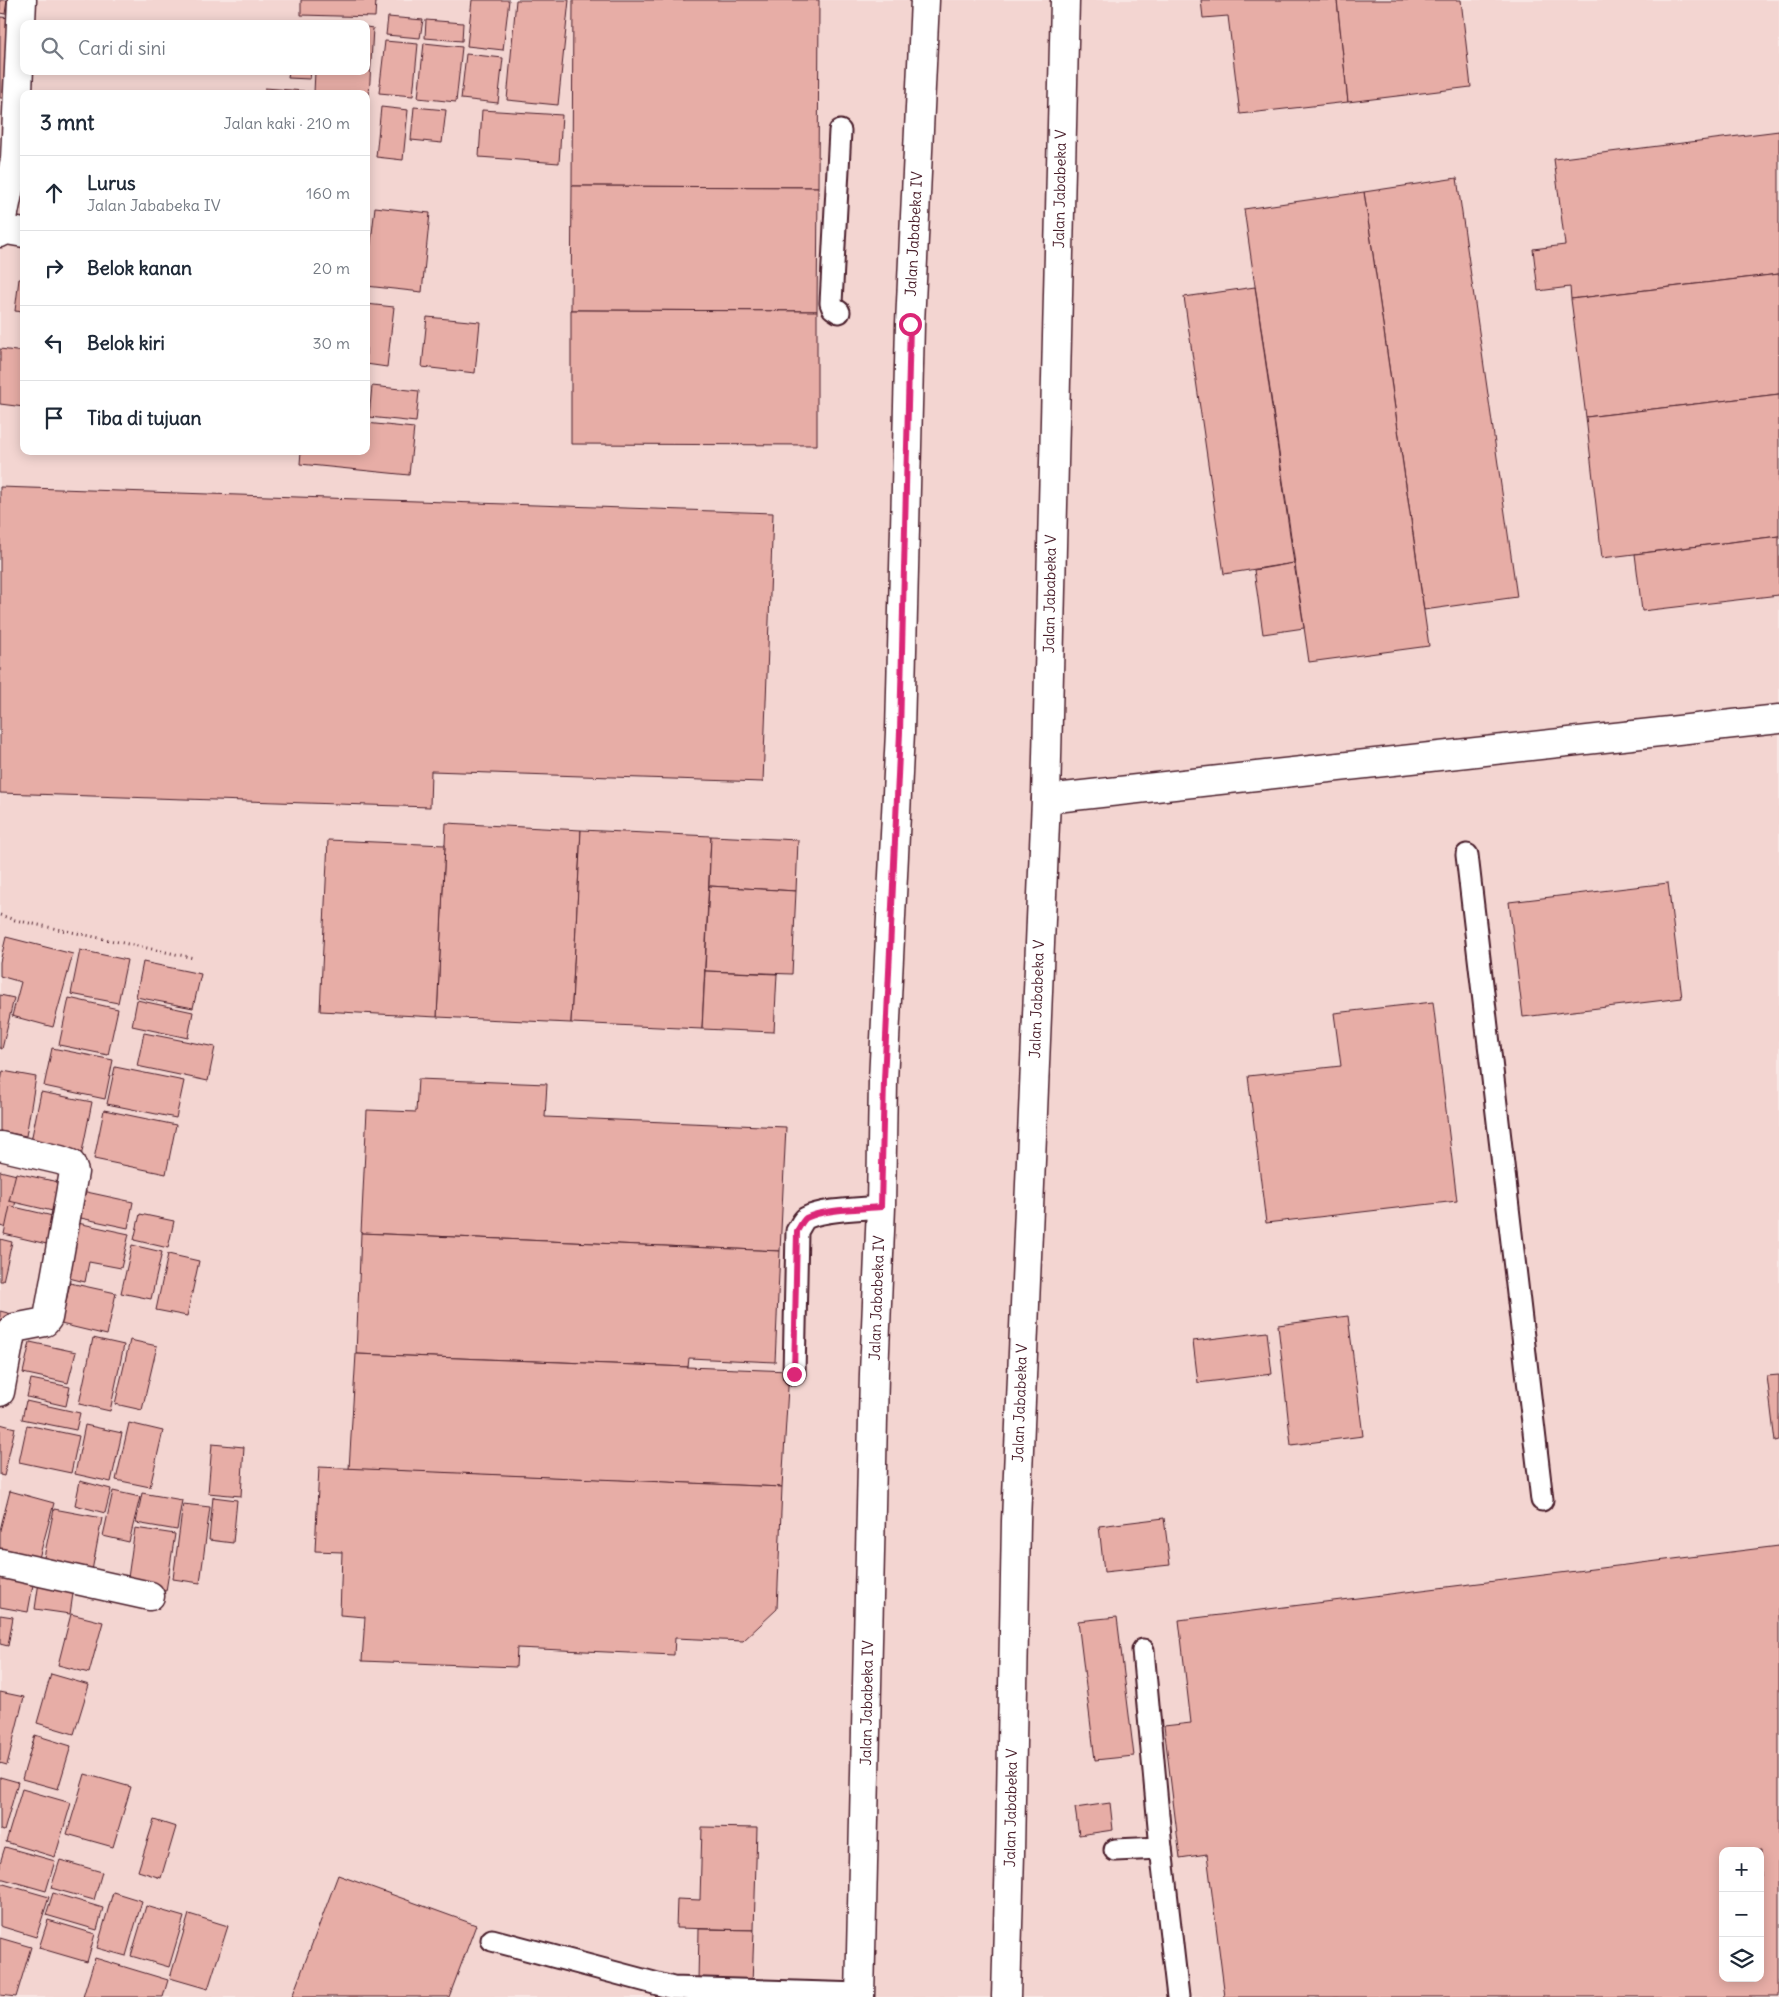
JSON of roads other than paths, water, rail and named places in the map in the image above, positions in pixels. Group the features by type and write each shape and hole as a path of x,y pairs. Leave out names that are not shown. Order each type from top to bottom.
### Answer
{"street":[{"path":"22,0 22,20"},
{"name":"Jalan Jababeka IV","path":"860,1996 874,1374 884,1071 900,732 910,324 925,0"},
{"name":"Jalan Jababeka V","path":"1006,1997 1016,1521 1046,799 1065,0"},
{"path":"20,90 21,75"},
{"path":"8,232 19,157 20,105"},
{"path":"1046,799 1779,720"},
{"path":"0,1146 60,1160 71,1164 74,1172 48,1318 45,1322 14,1328 11,1333 0,1392"},
{"path":"0,1563 150,1596"}],"lane":[{"path":"839,312 831,303 840,131"},
{"path":"1467,855 1542,1500"},
{"path":"794,1374 797,1231 804,1219 815,1215 881,1207"},
{"path":"1143,1650 1161,1848 1178,1997"},
{"path":"1115,1850 1161,1848"},
{"path":"492,1940 673,1988 860,1996"}]}
